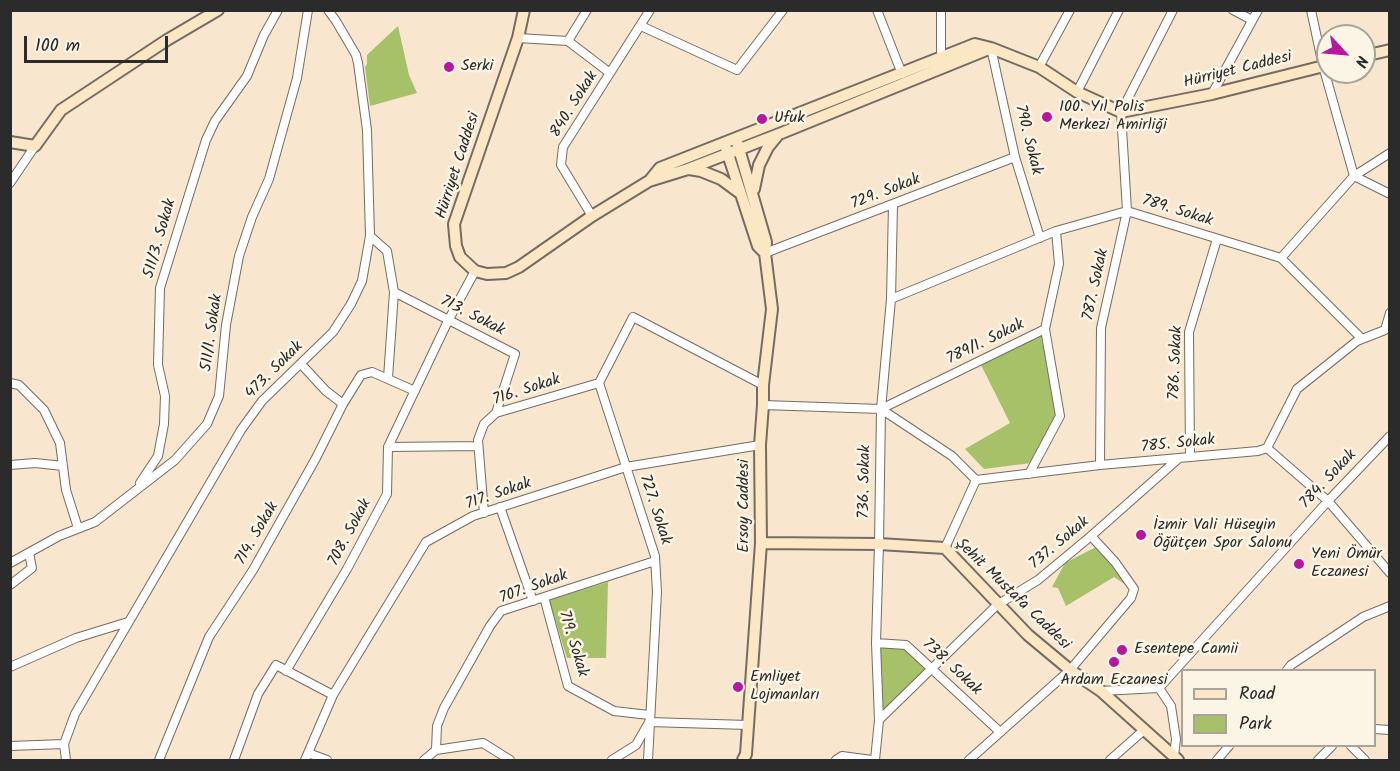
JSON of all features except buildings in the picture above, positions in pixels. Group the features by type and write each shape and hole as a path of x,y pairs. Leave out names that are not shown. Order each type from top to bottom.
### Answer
{"main road":[{"path":"10,142 35,146 61,110 167,40 218,10"},
{"name":"Hürriyet Caddesi","path":"475,271 460,257 456,246 454,224 518,38 525,10"},
{"path":"475,271 496,275 506,273 519,267 592,216 649,181 688,169 732,146 975,45 991,48 1039,67 1077,92 1121,112"},
{"path":"649,181 660,168 778,134 991,48"},
{"name":"Hürriyet Caddesi","path":"1121,112 1212,94 1316,67"},
{"name":"Ersoy Caddesi","path":"753,195 759,165 778,134"},
{"name":"Ersoy Caddesi","path":"732,146 740,193 758,246 765,253"},
{"name":"Ersoy Caddesi","path":"732,146 753,195 766,242 765,253 772,309 762,385 764,405 760,445 761,543 746,754 743,760"},
{"path":"688,169 701,171 721,179 740,193"},
{"name":"Şehit Mustafa Caddesi","path":"761,543 879,544 945,548 1028,635 1070,670 1101,691 1176,758"}],"street":[{"name":"511/3. Sokak","path":"135,490 159,456 164,424 165,396 158,365 157,337 160,288 206,140 215,121 247,75 264,35 278,10"},
{"name":"511/1. Sokak","path":"10,563 59,536 94,522 175,460 207,424 219,396 226,325 239,256 252,217 269,179 297,78 308,10"},
{"name":"473. Sokak","path":"66,760 64,744 75,714 241,430 262,401 333,332 351,304 362,281 370,236 367,130 358,63 328,10"},
{"path":"568,41 587,10"},
{"name":"840. Sokak","path":"592,216 561,165 563,147 650,10"},
{"path":"640,26 737,70 783,10"},
{"path":"877,10 902,74"},
{"path":"940,10 940,58"},
{"path":"1039,67 1070,10"},
{"path":"1077,92 1119,10"},
{"path":"1121,112 1173,10"},
{"path":"1233,10 1252,20"},
{"path":"1212,94 1258,10"},
{"path":"1311,10 1316,30"},
{"path":"518,38 568,41 610,73"},
{"name":"790. Sokak","path":"991,48 1015,157 1040,238"},
{"path":"1330,84 1354,176 1389,194"},
{"name":"787. Sokak","path":"1100,465 1101,328 1127,211 1121,112"},
{"path":"10,183 35,146"},
{"path":"1281,258 1354,176 1389,153"},
{"name":"729. Sokak","path":"765,253 1015,157"},
{"name":"736. Sokak","path":"873,760 879,720 876,643 881,409 891,299 893,205"},
{"name":"789. Sokak","path":"891,299 1056,231 1127,211 1281,258 1362,339"},
{"name":"789/1. Sokak","path":"881,409 1045,329 1059,264 1056,231"},
{"path":"370,236 387,250 394,292 388,378"},
{"name":"786. Sokak","path":"1190,457 1189,332 1217,238"},
{"name":"708. Sokak","path":"286,670 347,569 387,494 388,447 448,321 475,271"},
{"name":"713. Sokak","path":"394,292 515,354 496,413"},
{"path":"1389,313 1385,330 1357,341 1297,389 1267,448 1328,501 1389,573"},
{"path":"598,383 633,317 762,385"},
{"path":"1029,474 1060,416 1045,329"},
{"path":"301,364 326,391 343,404"},
{"name":"714. Sokak","path":"159,760 209,637 258,562 361,375 372,372 415,391"},
{"name":"716. Sokak","path":"484,513 478,440 484,424 496,413 598,383"},
{"name":"727. Sokak","path":"598,383 655,561 657,592 648,760"},
{"path":"10,384 19,386 44,410 60,443 66,490 78,528"},
{"path":"764,405 881,409 952,456 976,480 945,548"},
{"name":"784. Sokak","path":"1159,688 1389,436"},
{"name":"717. Sokak","path":"306,757 333,695 426,542 473,516 626,467 760,445"},
{"path":"388,447 478,446"},
{"name":"785. Sokak","path":"976,480 1100,465 1258,451 1267,448"},
{"name":"737. Sokak","path":"879,720 998,605 1038,580 1178,459"},
{"path":"10,465 35,463 63,466"},
{"path":"500,507 533,601"},
{"path":"969,760 1070,670 1130,600 1134,589 1115,562 1091,536"},
{"path":"10,585 32,568 29,553"},
{"name":"707. Sokak","path":"436,750 437,726 444,708 490,626 501,611 655,561"},
{"name":"719. Sokak","path":"544,597 568,686 614,711 649,719 748,725"},
{"path":"1291,669 1363,617 1389,606"},
{"path":"10,667 76,638 128,622"},
{"name":"738. Sokak","path":"876,643 906,645 1000,732"},
{"path":"234,760 258,694 276,665 333,695"},
{"path":"1101,691 1159,688"},
{"name":"Şehit Mustafa Caddesi","path":"1159,688 1171,706 1176,739 1176,758"},
{"path":"612,760 636,745 649,719"},
{"path":"1110,760 1144,730"},
{"path":"424,760 436,750 483,743 510,760"},
{"path":"10,746 64,744"},
{"path":"1217,760 1227,747"},
{"path":"1318,760 1331,747"},
{"path":"1352,747 1365,760"},
{"path":"836,760 842,756 873,760"},
{"path":"306,757 327,760"}],"green space":[{"path":"398,26 409,75 417,93 370,106 365,67 367,55"},
{"path":"1044,332 1057,414 1031,463 984,469 965,449 1010,423 980,363"},
{"path":"1098,546 1132,589 1114,577 1066,606 1058,588 1052,587 1065,563"},
{"path":"608,582 606,658 567,658 549,600"},
{"path":"878,646 905,648 929,669 882,712"}],"place":[{"name":"Serki","path":"449,67"},
{"name":"100. Yıl Polis Merkezi Amirliği","path":"1047,117"},
{"name":"Ufuk","path":"762,119"},
{"name":"İzmir Vali Hüseyin Öğütçen Spor Salonu","path":"1141,535"},
{"name":"Yeni Ömür Eczanesi","path":"1299,564"},
{"name":"Esentepe Camii","path":"1122,650"},
{"name":"Ardam Eczanesi","path":"1114,662"},
{"name":"Emliyet Lojmanları","path":"738,687"}]}
